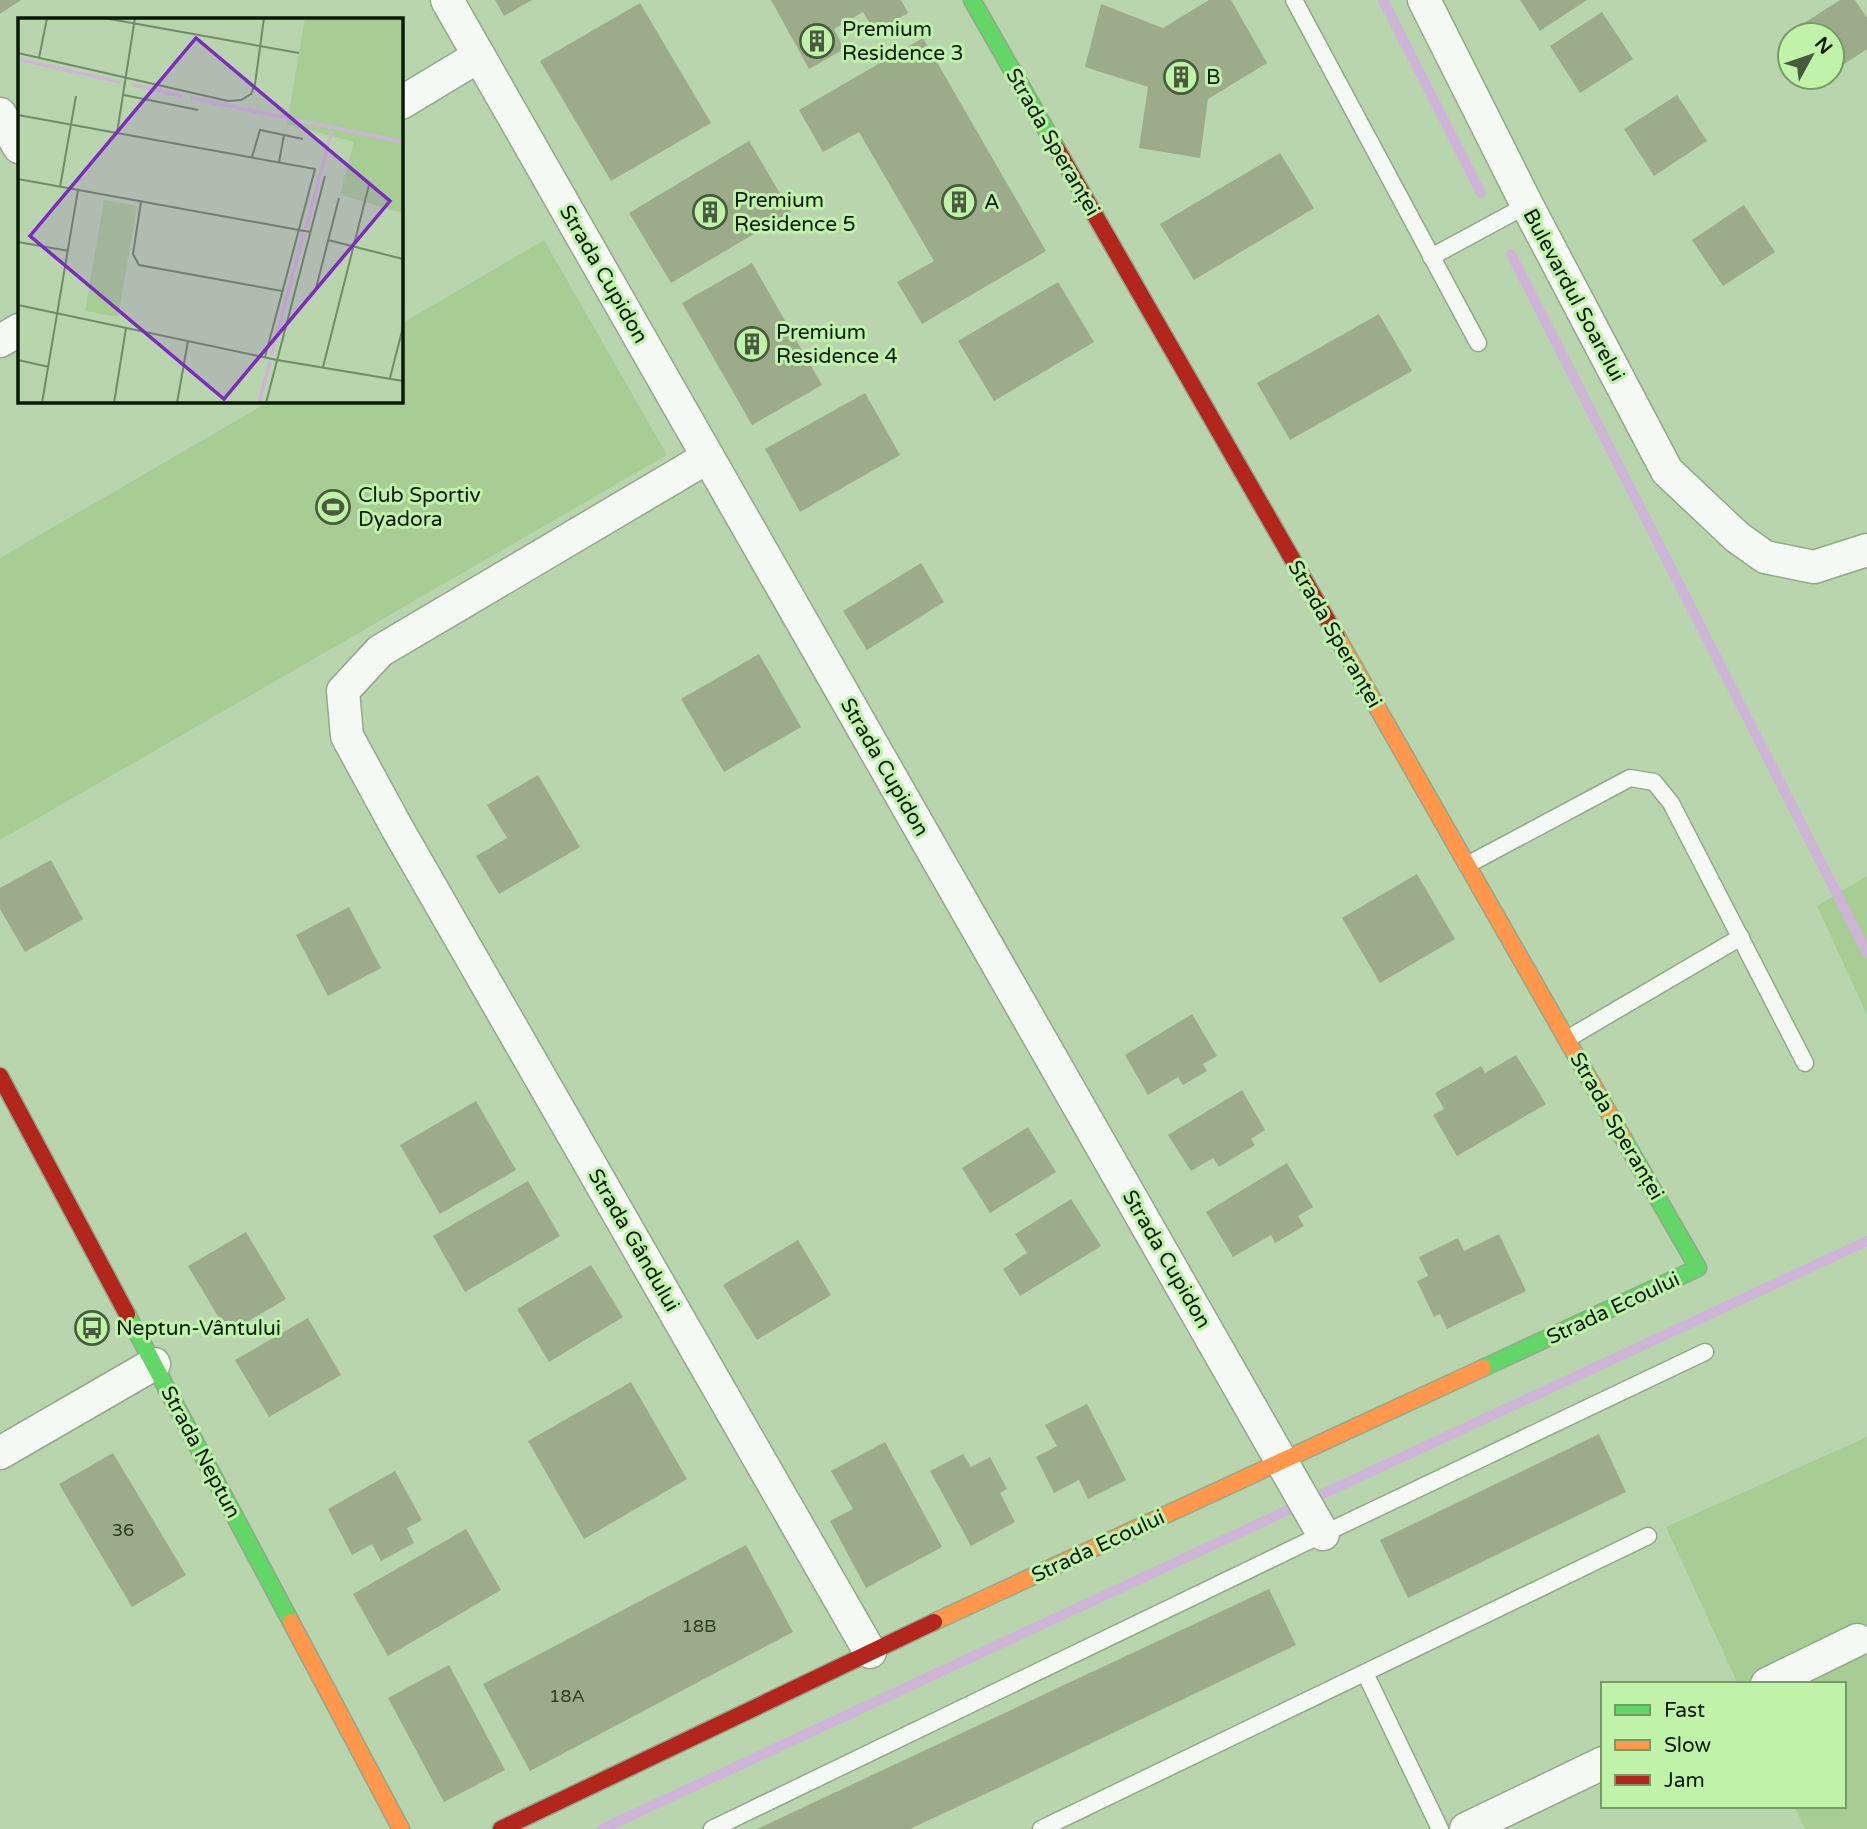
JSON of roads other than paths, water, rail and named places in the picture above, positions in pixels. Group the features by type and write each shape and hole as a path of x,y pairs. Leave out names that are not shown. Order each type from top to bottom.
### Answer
{"street":[{"name":"Strada Cupidon","path":"447,0 1318,1524"},
{"name":"Bulevardul Soarelui","path":"1424,0 1527,205 1667,471 1737,537 1765,557 1814,567 1867,550"},
{"name":"Strada Speranței","path":"977,2 1698,1268"},
{"path":"402,102 479,56"},
{"path":"0,114 18,145"},
{"path":"0,341 18,331"},
{"name":"Strada Gândului","path":"708,457 380,651 343,691 347,736 397,828 870,1652"},
{"name":"Strada Neptun","path":"0,1076 401,1829"},
{"name":"Strada Ecoului","path":"501,1829 870,1652 1287,1468 1698,1268"},
{"path":"0,1453 154,1364"},
{"path":"1771,1682 1857,1640"},
{"path":"1466,1829 1601,1764"}],"lane":[{"path":"1294,0 1478,343"},
{"path":"1431,257 1527,205"},
{"path":"1467,865 1630,778 1654,782 1671,803 1805,1063"},
{"path":"1567,1040 1741,937"},
{"path":"712,1829 1318,1524 1705,1352"},
{"path":"1041,1829 1648,1536"},
{"path":"1365,1673 1440,1829"}],"waterway":[{"path":"1383,0 1481,193"},
{"path":"1511,254 1867,953"},
{"path":"602,1829 1867,1241"}],"place":[{"name":"Premium Residence 3","path":"817,41"},
{"name":"B","path":"1181,77"},
{"name":"A","path":"959,202"},
{"name":"Premium Residence 5","path":"710,212"},
{"name":"Premium Residence 4","path":"752,344"},
{"name":"Club Sportiv Dyadora","path":"333,507"},
{"name":"Neptun-Vântului","path":"92,1328"}]}
